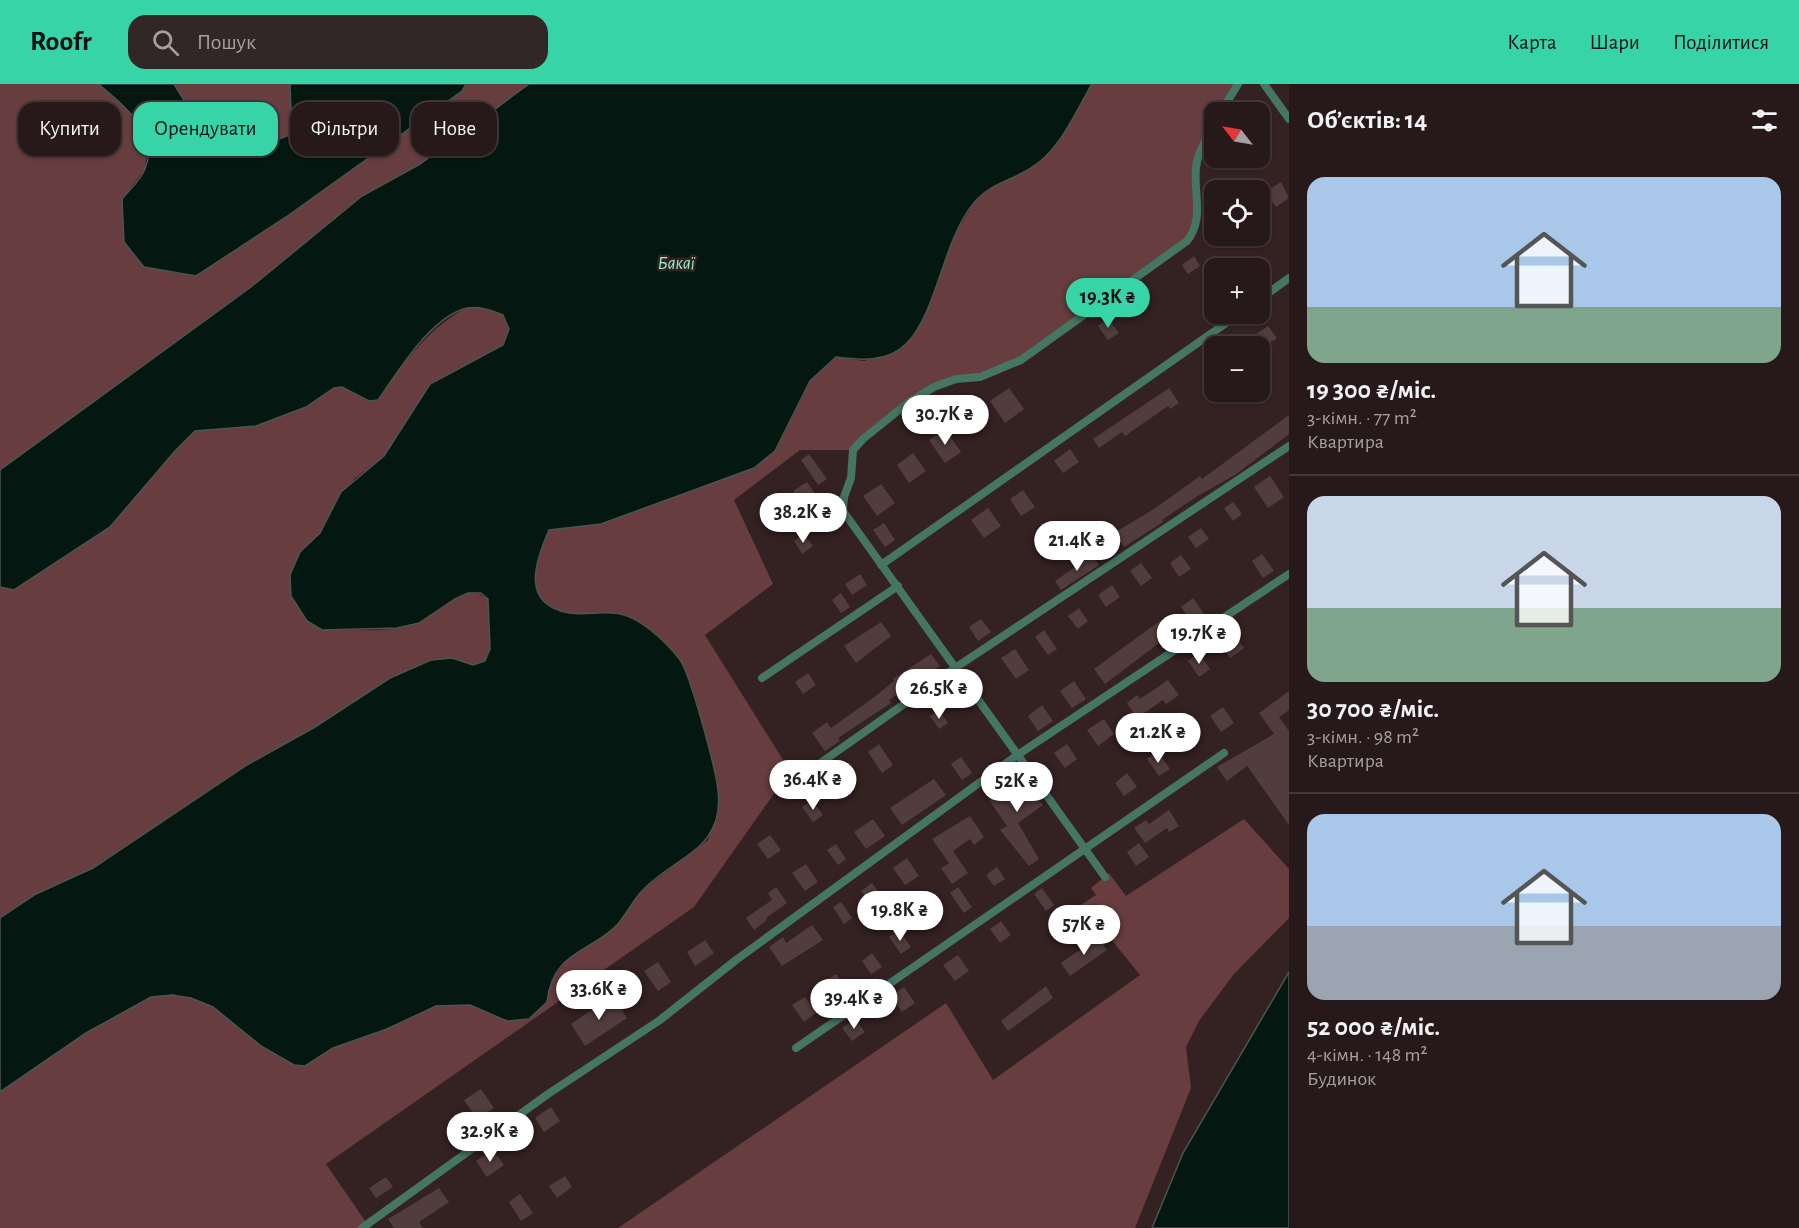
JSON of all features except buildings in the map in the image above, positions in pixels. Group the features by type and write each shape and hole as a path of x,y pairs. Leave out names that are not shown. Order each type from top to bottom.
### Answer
{"lane":[{"path":"1227,102 1238,84"},
{"path":"1264,84 1289,119"},
{"path":"1105,877 1016,756 843,511 844,498 851,478 853,450 862,439 909,402 934,387 956,379 980,377 1021,360 1179,249 1194,232 1197,224 1196,164 1204,147"},
{"path":"1270,292 1289,278"},
{"path":"881,565 1225,324"},
{"path":"805,774 955,668 1289,446"},
{"path":"362,1228 548,1094 660,1020 736,960 1016,756 1289,574"},
{"path":"762,678 898,586"},
{"path":"796,1048 1224,753"}],"shaded area":[{"path":"0,84 98,84 125,105 133,118 133,156 146,156 145,169 122,199 196,276 286,217 371,156 399,156 399,136 411,128 411,156 431,156 362,196 251,287 0,470"},
{"path":"174,84 290,84 290,135 278,140 278,102 185,102"},
{"path":"466,84 529,84 497,107 497,102 447,102 462,91"},
{"path":"1092,84 1238,84 1227,102 1204,102 1204,147 1196,164 1198,211 1187,241 1000,370 934,387 853,450 800,450 734,500 773,584 705,635 790,771 694,907 326,1164 370,1228 0,1228 0,1092 86,1033 151,997 171,995 191,998 213,1007 261,1046 294,1065 305,1066 333,1048 387,1029 436,1006 470,1005 507,1021 529,1019 547,1002 549,984 569,957 617,925 641,891 708,840 717,803 717,781 696,703 680,660 659,636 632,618 611,613 567,613 548,605 540,596 534,578 537,559 549,530 601,524 754,468 775,451 810,381 836,357 864,361 884,356 920,325 951,242 973,204 993,185 1030,169 1073,115"},
{"path":"466,308 488,308 503,315 509,329 503,345 430,384 384,456 354,479 320,533 300,552 322,630 385,630 409,626 427,618 452,600 470,593 479,594 488,599 490,649 485,661 473,665 452,658 315,727 247,765 93,868 36,894 0,918 0,587 14,590 195,431 256,426 306,407 334,388 342,387 369,401 378,400 406,361 427,337"},
{"path":"1244,819 1289,869 1289,918 1234,974 1199,1021 1186,1047 1191,1088 1135,1228 618,1228 946,1003 993,1080 1140,975 1105,932 1099,936 1086,918 1066,933 1058,920 1096,895 1091,888 1109,873 1126,896"}],"water":[{"path":"98,84 174,84 185,102 133,102 133,117 118,100"},
{"path":"290,84 466,84 462,91 447,102 411,102 411,128 399,136 399,102 291,102"},
{"name":"Бакаї","path":"529,84 1092,84 1066,130 1051,151 1031,168 993,187 973,204 954,238 925,315 917,331 906,344 890,354 872,359 836,357 810,381 775,451 754,468 601,524 549,530 536,568 537,591 543,601 553,608 569,613 616,613 632,618 658,636 680,660 690,683 708,744 718,790 718,810 714,827 695,850 641,892 617,925 606,935 564,963 556,973 547,1002 529,1019 507,1021 470,1005 436,1006 387,1029 333,1048 305,1066 294,1065 261,1046 213,1007 191,998 172,995 151,997 86,1033 0,1092 0,918 36,894 93,868 247,765 315,727 390,678 431,660 452,658 473,665 485,661 490,649 488,599 481,593 468,593 455,599 419,623 397,628 322,630 307,621 291,596 290,575 300,552 320,533 341,492 384,456 430,384 503,345 509,329 503,315 485,309 467,308 454,313 428,333 378,400 369,401 342,387 334,388 306,407 256,426 195,431 110,527 14,590 0,587 0,470 251,287 362,196 431,156 497,156 497,107"},
{"path":"290,135 290,156 371,156 286,217 196,276 144,267 124,242 122,199 145,169 148,156 278,156 278,140"},
{"path":"1289,972 1289,1228 1152,1228 1183,1153"}]}
